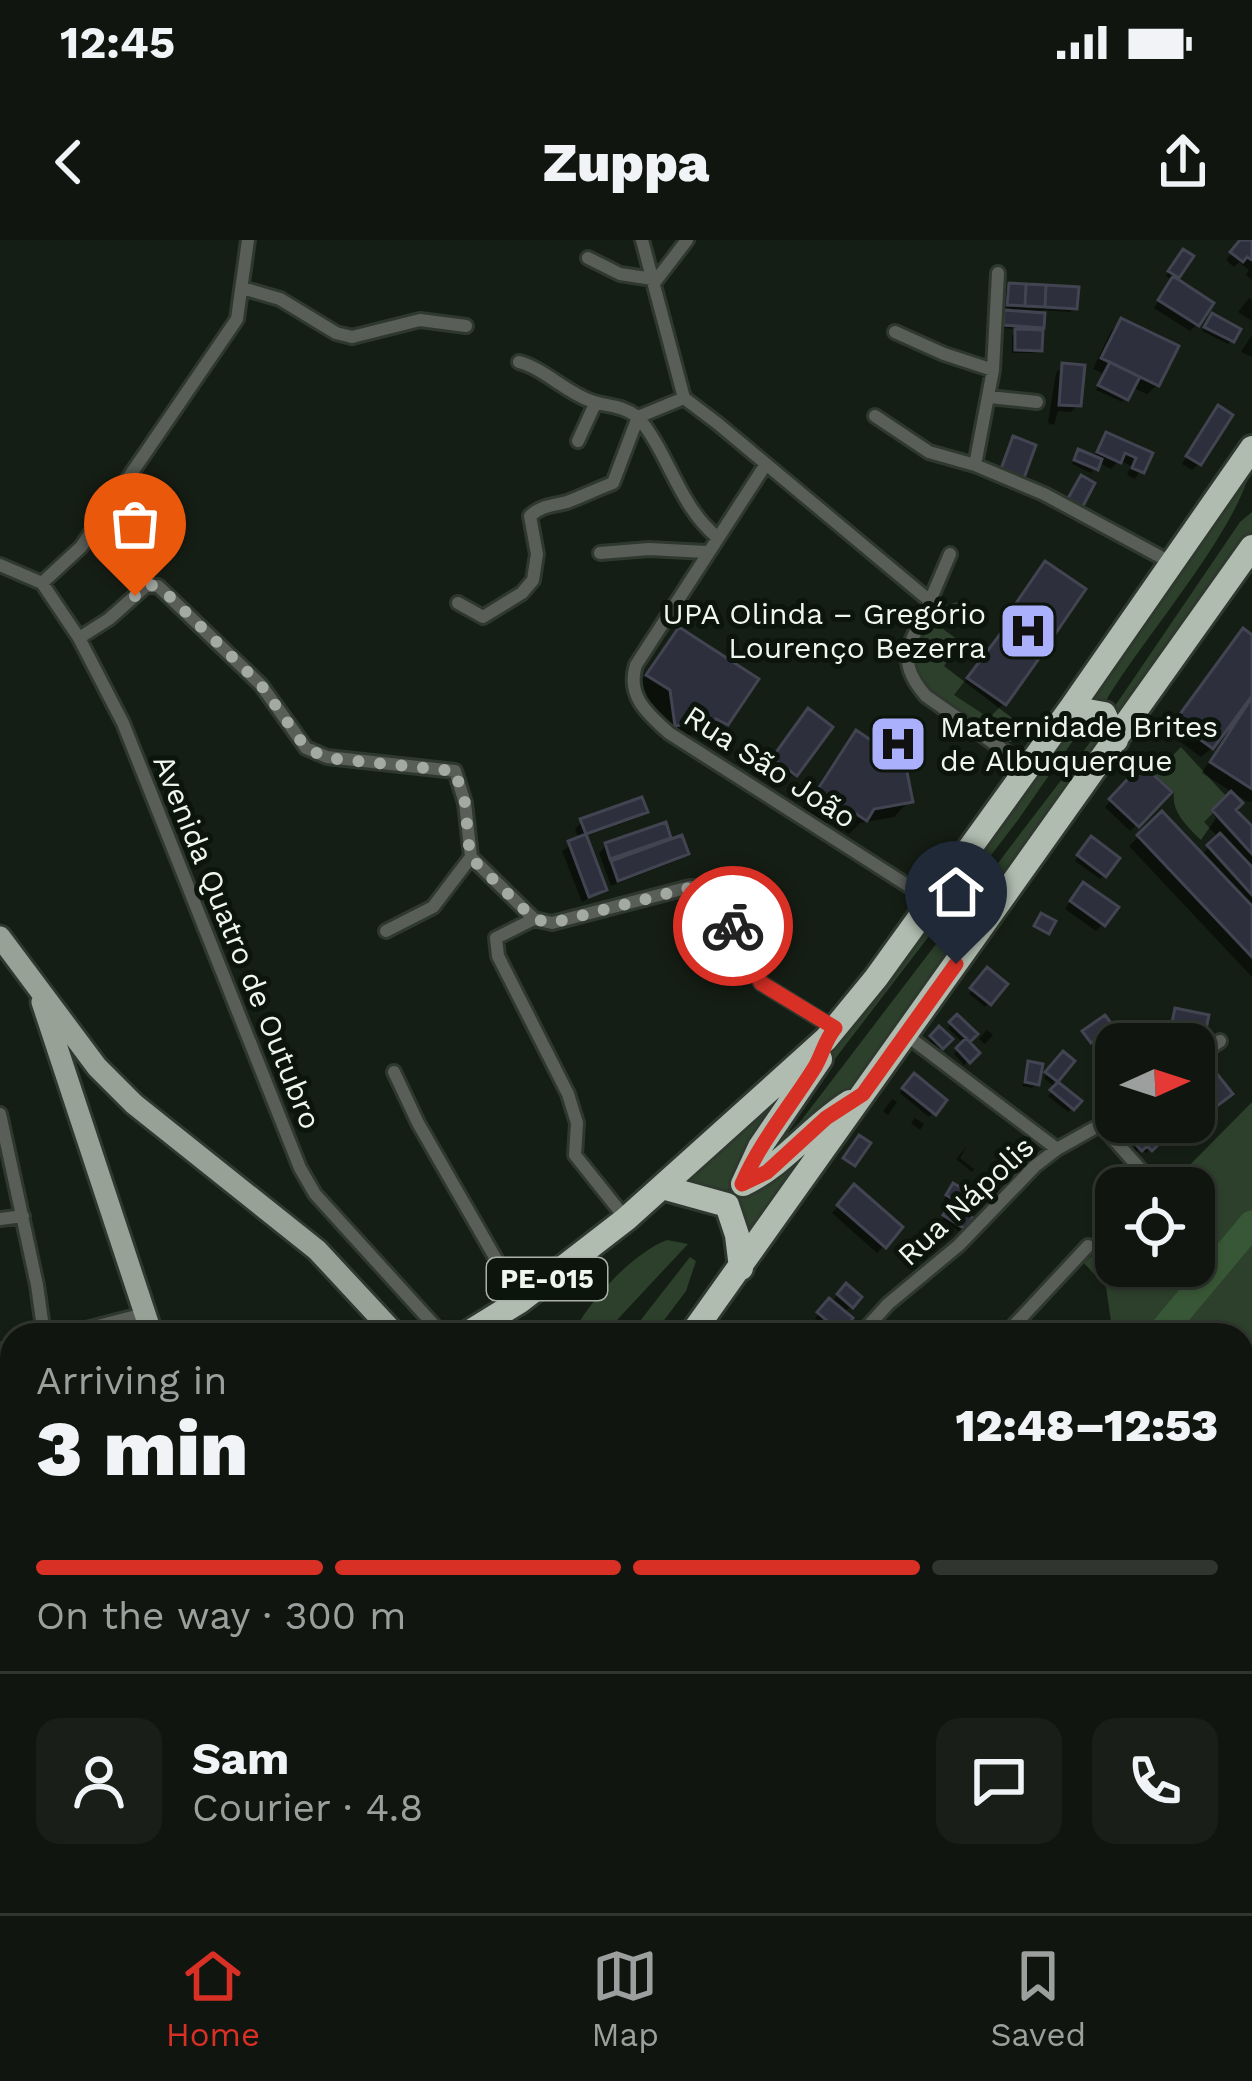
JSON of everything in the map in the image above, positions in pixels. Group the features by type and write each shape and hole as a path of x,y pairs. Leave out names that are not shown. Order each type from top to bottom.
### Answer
{"highway":[{"name":"PE-015","path":"485,1323 626,1219 830,1034 1071,708 1252,448"},
{"path":"700,1323 1252,547"},
{"path":"1071,708 1104,714 1116,740"},
{"path":"830,1034 817,1065 760,1147 742,1184 767,1172 826,1118 863,1094"},
{"path":"662,1187 727,1205 741,1268"}],"main road":[{"path":"0,938 97,1067 134,1104 317,1250 385,1323"},
{"path":"35,985 148,1323"}],"street":[{"path":"0,565 42,583 81,547 237,320 248,240"},
{"path":"642,240 684,398 930,601"},
{"path":"654,281 687,240"},
{"path":"588,258 620,274 654,281"},
{"path":"975,465 993,370 998,273"},
{"path":"242,288 280,298 336,333 352,337 420,320 466,326"},
{"path":"895,332 993,370"},
{"path":"519,362 595,404 612,403 638,416 694,514 717,537"},
{"path":"988,397 1037,402"},
{"path":"458,603 483,617 527,589 537,563 530,516 542,507 569,502 587,490 613,483 638,416 684,398"},
{"path":"578,441 595,404"},
{"path":"875,416 929,452 1044,494 1170,562"},
{"name":"Rua São João","path":"769,466 706,552 636,665 632,678 637,698 669,733 695,751 932,901"},
{"path":"600,553 706,552"},
{"path":"950,554 906,655 906,668 926,697 1028,767"},
{"name":"Avenida Quatro de Outubro","path":"42,583 79,638 154,793 300,1168 333,1217 432,1323"},
{"path":"79,638 110,619 146,586 158,586 261,685 306,748 327,758 455,771 465,803 470,857 534,919 552,923 690,887 711,888 761,983 830,1034"},
{"path":"386,931 433,907 470,857"},
{"path":"534,919 496,938 497,956 568,1094 577,1123 575,1155 626,1219"},
{"path":"905,1034 1057,1149"},
{"path":"1215,1044 1220,1041"},
{"path":"394,1072 520,1301"},
{"path":"0,1114 42,1323"},
{"name":"Rua Nápolis","path":"871,1323 1057,1149 1095,1130"},
{"path":"1117,1143 1138,1167"},
{"path":"0,1220 22,1216"},
{"path":"1016,1323 1088,1246"}],"green space":[{"path":"1252,455 1247,481 1214,545 1103,706 1085,694"},
{"path":"1252,512 1252,537 1119,728 1111,714 1117,703 1240,522"},
{"path":"962,601 943,629 961,642 944,666 1020,724 1011,742 1002,741 937,695 912,658 939,607"},
{"path":"1088,719 1018,820 808,1094 832,1040 1073,720"},
{"path":"1101,728 1105,738 859,1081 771,1160"},
{"path":"1181,747 1225,795 1210,810 1216,818 1201,840 1178,813 1174,792 1155,774"},
{"path":"803,1071 724,1196 669,1181"},
{"path":"1252,1102 1252,1323 1111,1323 1106,1287 1215,1287 1215,1167 1188,1167"},
{"path":"832,1118 744,1257 733,1204 746,1186"},
{"path":"667,1240 688,1244 614,1323 580,1323 612,1280"},
{"path":"1095,1253 1095,1275 1084,1263"},
{"path":"690,1257 696,1261 686,1291 662,1323 638,1323"}],"building":[{"path":"1240,240 1252,240 1252,260 1247,257 1243,262 1230,252"},
{"path":"1183,249 1194,256 1179,278 1168,271"},
{"path":"1173,276 1214,303 1199,326 1158,300"},
{"path":"1009,283 1026,284 1025,306 1007,305"},
{"path":"1026,284 1046,285 1045,307 1025,306"},
{"path":"1046,285 1079,287 1077,309 1045,307"},
{"path":"1004,310 1045,313 1044,328 1003,325"},
{"path":"1212,313 1241,329 1234,342 1204,327"},
{"path":"1121,318 1179,346 1159,386 1101,358"},
{"path":"1015,329 1043,330 1042,351 1015,350"},
{"path":"1110,362 1140,377 1128,400 1098,385"},
{"path":"1062,363 1085,365 1081,406 1059,405"},
{"path":"1218,405 1233,415 1201,465 1186,456"},
{"path":"1106,432 1153,453 1144,473 1132,468 1136,458 1125,453 1121,463 1097,452"},
{"path":"1013,436 1036,445 1024,478 1001,469"},
{"path":"1078,449 1102,459 1098,470 1074,460"},
{"path":"1081,475 1095,483 1082,508 1067,500"},
{"path":"1045,561 1086,589 1051,640 1046,637 1032,656 1038,660 1006,705 967,678 1017,612 1012,609"},
{"path":"679,627 759,679 728,725 716,719 675,726 670,690 646,675"},
{"path":"1243,628 1252,635 1252,696 1213,749 1175,721"},
{"path":"1252,697 1252,789 1210,762"},
{"path":"808,708 833,727 797,776 772,758"},
{"path":"856,730 881,747 889,736 916,751 906,767 913,802 874,809 867,821 847,808 835,814 812,798"},
{"path":"1142,764 1172,792 1139,827 1109,799"},
{"path":"1231,791 1243,803 1236,810 1252,826 1252,854 1212,810"},
{"path":"642,797 648,812 586,834 580,819"},
{"path":"1162,811 1252,906 1252,957 1137,835"},
{"path":"666,822 671,838 610,859 605,843"},
{"path":"1220,833 1252,867 1252,895 1207,845"},
{"path":"586,834 607,890 589,897 568,841"},
{"path":"682,835 689,854 618,881 611,861"},
{"path":"1091,836 1120,858 1106,877 1077,855"},
{"path":"1083,882 1119,907 1105,926 1070,901"},
{"path":"1041,913 1056,921 1049,934 1034,926"},
{"path":"987,967 1008,984 991,1005 970,988"},
{"path":"1175,1008 1209,1015 1207,1023 1172,1023"},
{"path":"957,1014 978,1034 970,1042 949,1022"},
{"path":"1105,1015 1111,1023 1095,1023 1091,1043 1082,1031"},
{"path":"939,1026 953,1039 943,1049 930,1036"},
{"path":"966,1038 980,1053 970,1063 956,1048"},
{"path":"1063,1051 1075,1061 1058,1082 1045,1072"},
{"path":"1028,1061 1043,1064 1039,1085 1025,1082"},
{"path":"1215,1071 1233,1094 1215,1103"},
{"path":"914,1073 947,1100 936,1115 902,1088"},
{"path":"1058,1082 1082,1101 1074,1110 1050,1090"},
{"path":"859,1135 871,1143 855,1166 843,1158"},
{"path":"1134,1143 1160,1143 1152,1151 1147,1146 1142,1151"},
{"path":"953,1183 972,1194 967,1203 970,1209 946,1195"},
{"path":"854,1184 903,1227 886,1248 837,1205"},
{"path":"951,1203 973,1218 965,1229 943,1215"},
{"path":"846,1283 862,1297 853,1308 837,1294"},
{"path":"829,1298 853,1318 849,1323 830,1323 817,1312"}],"waterway":[{"path":"1169,1323 1252,1224"}],"way so far":[{"path":"135,596 149,584 164,591 261,685 306,748 327,758 455,771 465,803 470,857 534,919 552,923 697,886 715,891 733,926"}],"place":[{"name":"UPA Olinda – Gregório Lourenço Bezerra","path":"1028,631"},
{"name":"Maternidade Brites de Albuquerque","path":"898,744"}],"route":[{"path":"733,926 761,983 835,1028 742,1184 767,1172 826,1118 863,1094 956,964"}]}
